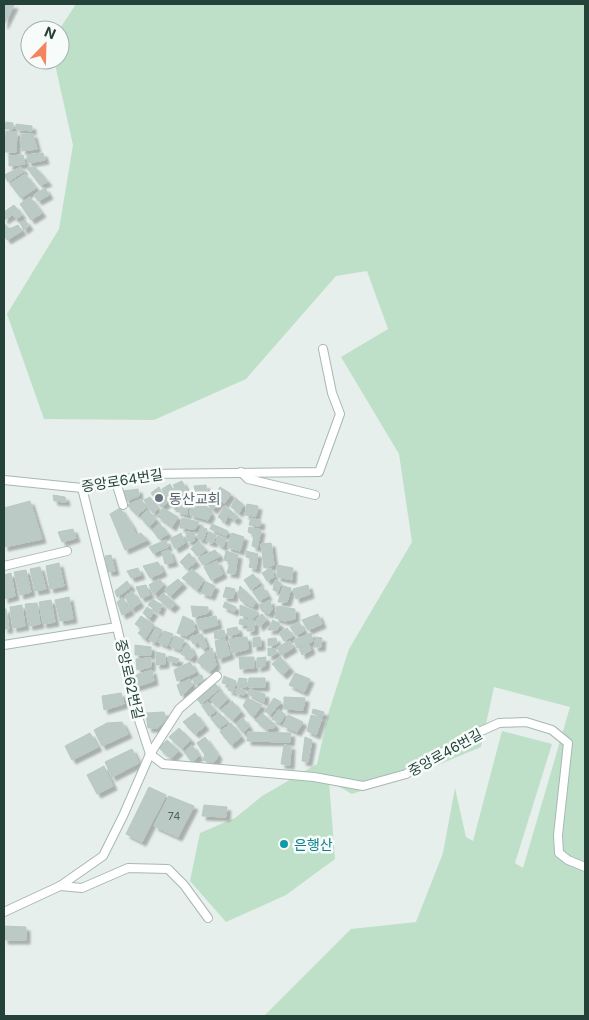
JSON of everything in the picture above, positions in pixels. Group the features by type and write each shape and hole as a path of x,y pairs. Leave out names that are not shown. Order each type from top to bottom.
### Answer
{"street":[{"name":"중앙로64번길","path":"4,480 82,488 146,474 318,472 340,414 332,394 323,349"},
{"name":"중앙로64번길","path":"240,472 248,479 314,495"},
{"path":"116,482 123,505"},
{"path":"82,488 117,627"},
{"path":"4,566 67,552"},
{"name":"중앙로62번길","path":"4,645 117,627 139,720 150,754"},
{"path":"4,912 60,886 102,856 123,816 150,754 179,709 217,676"},
{"name":"중앙로46번길","path":"150,754 163,764 314,777 364,786 406,774 470,736 499,723 526,722 552,730 568,743 558,835 559,853 568,860 585,868"},
{"path":"60,886 82,888 128,868 168,869 184,885 208,918"}],"green space":[{"path":"76,4 585,4 585,1016 264,1016 351,929 416,922 443,853 455,788 466,837 473,841 502,731 552,744 515,863 523,868 570,707 494,687 481,747 438,765 352,794 329,781 335,859 286,895 226,922 190,881 200,833 235,818 262,796 317,764 329,711 349,649 412,542 399,454 341,357 388,329 367,271 336,276 246,379 154,420 44,419 7,314 59,229 73,145 56,70 70,70 70,20 66,20"}],"building":[{"path":"4,4 14,5 4,25"},
{"path":"6,122 13,123 13,129 5,129"},
{"path":"16,124 32,126 32,131 16,129"},
{"path":"6,131 17,132 16,152 5,152"},
{"path":"21,134 33,134 37,149 22,151"},
{"path":"43,153 45,160 28,163 27,155"},
{"path":"23,155 25,164 9,166 9,156"},
{"path":"21,167 24,171 8,182 4,175"},
{"path":"35,167 48,182 40,185 27,168"},
{"path":"25,174 36,188 21,198 10,184"},
{"path":"45,188 49,195 38,201 34,195"},
{"path":"30,197 42,213 31,220 20,204"},
{"path":"14,205 22,215 16,219 12,215 4,220 4,212"},
{"path":"25,220 29,226 24,230 20,223"},
{"path":"4,223 9,229 18,225 22,231 7,240 4,235"},
{"path":"182,481 189,495 181,499 173,485"},
{"path":"170,484 179,501 173,508 162,489"},
{"path":"206,485 207,493 196,495 194,486"},
{"name":"동산교회","path":"159,487 167,503 161,507 151,493"},
{"path":"220,487 231,494 224,504 221,501 213,510 207,504"},
{"path":"138,489 139,496 126,501 123,491"},
{"path":"53,495 65,497 66,502 54,501"},
{"path":"150,497 158,509 153,513 144,500"},
{"path":"236,498 243,505 239,513 231,507"},
{"path":"141,499 146,508 137,515 127,505"},
{"path":"30,501 42,539 4,547 4,508"},
{"path":"183,502 188,503 187,515 176,511"},
{"path":"191,502 205,504 211,514 208,520 190,515"},
{"path":"247,504 258,506 256,516 245,515"},
{"path":"225,506 238,517 235,521 228,516 225,522 218,517"},
{"path":"120,508 136,535 141,533 147,540 125,550 110,514"},
{"path":"163,508 178,517 172,527 157,516"},
{"path":"148,510 156,520 149,527 140,517"},
{"path":"182,518 199,522 195,529 180,528"},
{"path":"251,518 261,521 260,526 249,525"},
{"path":"159,523 168,534 159,539 152,530"},
{"path":"212,524 228,531 226,536 210,529"},
{"path":"201,527 207,529 203,540 197,538"},
{"path":"249,527 261,530 257,548 252,546 254,535 248,532"},
{"path":"73,529 76,538 62,542 58,532"},
{"path":"186,532 195,533 194,541 187,541"},
{"path":"209,532 216,535 213,543 206,541"},
{"path":"181,533 185,543 175,549 170,539"},
{"path":"232,533 244,537 240,551 227,547"},
{"path":"218,536 226,539 223,547 216,543"},
{"path":"166,540 168,547 153,553 149,547"},
{"path":"198,541 206,550 198,556 191,549"},
{"path":"271,543 274,565 264,568 261,544"},
{"path":"169,550 174,562 165,564 162,552"},
{"path":"215,550 220,556 203,565 198,558"},
{"path":"226,551 238,555 235,574 227,573 230,562 224,560"},
{"path":"246,551 258,554 256,569 249,567 251,558 246,557"},
{"path":"189,553 196,562 187,569 180,562"},
{"path":"111,555 115,571 108,572 105,556"},
{"path":"217,561 223,574 211,580 204,567"},
{"path":"158,562 163,572 150,578 143,566"},
{"path":"59,563 64,586 50,589 46,566"},
{"path":"277,565 293,568 292,580 277,577"},
{"path":"40,567 46,589 35,591 30,569"},
{"path":"138,568 141,575 131,578 127,571"},
{"path":"271,568 274,577 267,581 262,573"},
{"path":"192,569 204,580 197,590 182,578"},
{"path":"26,570 31,592 20,595 14,572"},
{"path":"11,573 15,596 4,599 4,575"},
{"path":"253,574 260,583 251,590 244,580"},
{"path":"159,579 164,585 154,595 149,585"},
{"path":"178,579 183,584 170,596 164,590"},
{"path":"275,580 281,583 278,592 273,590"},
{"path":"127,581 131,587 117,597 115,591"},
{"path":"206,582 215,586 211,596 201,593"},
{"path":"146,585 150,595 141,598 136,587"},
{"path":"308,585 310,594 296,599 293,589"},
{"path":"240,586 256,602 253,607 241,601 238,595"},
{"path":"262,586 268,596 259,601 253,592"},
{"path":"283,586 291,588 287,602 278,602"},
{"path":"226,587 235,589 233,598 223,597"},
{"path":"132,591 140,603 131,609 125,596"},
{"path":"163,593 176,604 171,609 158,599"},
{"path":"69,597 73,619 60,621 55,600"},
{"path":"123,598 130,611 122,615 117,602"},
{"path":"152,599 162,605 159,612 148,605"},
{"path":"51,600 55,622 43,624 39,602"},
{"path":"270,600 272,609 269,614 262,611 259,605"},
{"path":"225,602 236,607 234,612 223,607"},
{"path":"37,603 40,624 29,626 25,604"},
{"path":"22,605 25,626 13,628 10,607"},
{"path":"240,605 259,613 253,619 240,615"},
{"path":"191,606 208,607 208,613 193,617"},
{"path":"277,606 295,609 295,619 285,621 275,618"},
{"path":"147,607 154,612 149,619 143,613"},
{"path":"4,609 6,609 9,629 4,629"},
{"path":"262,614 267,620 259,627 256,619"},
{"path":"318,614 322,624 308,630 302,620"},
{"path":"141,616 154,625 145,639 138,633 142,629 135,624"},
{"path":"183,616 193,621 195,630 186,636 177,633"},
{"path":"216,616 218,625 200,630 196,620"},
{"path":"240,619 255,621 254,631 247,631 248,625 239,624"},
{"path":"273,620 280,624 277,630 268,630"},
{"path":"299,622 304,631 296,635 290,627"},
{"path":"156,627 162,630 155,643 149,640"},
{"path":"237,627 239,633 228,636 227,629"},
{"path":"287,628 293,636 284,641 279,633"},
{"path":"224,630 225,637 215,639 214,632"},
{"path":"164,631 173,634 167,646 158,642"},
{"path":"311,633 313,641 297,648 294,640"},
{"path":"202,634 207,647 202,649 198,642 193,644 190,637"},
{"path":"175,636 184,640 180,650 170,646"},
{"path":"247,637 248,649 232,653 229,639"},
{"path":"260,637 261,646 253,647 253,638"},
{"path":"316,637 322,638 321,647 314,647"},
{"path":"276,638 277,644 268,646 268,639"},
{"path":"225,639 230,655 218,659 215,641"},
{"path":"290,641 293,648 281,655 277,647"},
{"path":"309,644 311,650 302,655 300,649"},
{"path":"135,645 151,647 151,655 135,655"},
{"path":"189,645 194,655 191,659 181,654 184,647"},
{"path":"212,648 216,665 210,672 197,662 201,656"},
{"path":"268,648 276,649 276,654 268,656"},
{"path":"156,652 165,654 165,664 156,665"},
{"path":"169,656 179,659 177,663 168,661"},
{"path":"239,657 254,657 254,668 240,669"},
{"path":"266,657 265,666 257,668 257,658"},
{"path":"280,657 290,668 283,675 272,664"},
{"path":"151,658 151,667 137,670 136,659"},
{"path":"190,662 196,672 177,681 174,670"},
{"path":"152,670 154,681 135,687 132,676"},
{"path":"295,673 310,679 304,692 289,685"},
{"path":"202,675 203,680 195,685 193,679"},
{"path":"224,676 236,681 233,692 228,690 230,685 222,683"},
{"path":"239,678 247,679 246,687 237,686"},
{"path":"249,678 265,678 265,687 248,687"},
{"path":"190,679 192,686 181,696 177,685"},
{"path":"214,682 219,689 201,704 197,699"},
{"path":"237,688 245,690 244,695 235,693"},
{"path":"220,690 228,699 219,708 210,700"},
{"path":"249,690 265,694 264,702 248,694"},
{"path":"121,693 124,704 104,710 102,696"},
{"path":"284,697 305,698 303,710 284,709"},
{"path":"247,698 262,705 253,717 243,706"},
{"path":"274,698 281,702 270,715 265,711"},
{"path":"232,701 241,712 232,720 221,710"},
{"path":"208,702 216,711 209,716 202,706"},
{"path":"279,709 285,715 280,723 272,719"},
{"path":"313,709 324,712 322,717 312,713"},
{"path":"164,712 166,719 158,728 148,728 146,713"},
{"path":"195,713 205,726 195,734 183,722"},
{"path":"219,713 228,722 219,728 211,719"},
{"path":"262,713 275,725 274,728 265,729 255,720"},
{"path":"288,715 303,722 297,732 283,726"},
{"path":"311,715 322,718 316,735 307,731"},
{"path":"243,718 249,727 243,733 236,724"},
{"path":"122,722 128,734 102,746 94,730 107,723"},
{"path":"231,723 241,737 231,745 220,732"},
{"path":"179,728 191,740 182,749 169,737"},
{"path":"248,732 291,733 290,742 247,741"},
{"path":"90,733 98,747 72,760 65,746"},
{"path":"205,737 218,755 212,763 203,760 205,755 197,743"},
{"path":"305,737 312,740 308,762 302,761"},
{"path":"167,740 179,751 171,759 159,748"},
{"path":"192,745 199,756 192,762 184,752"},
{"path":"284,745 291,746 290,765 281,764"},
{"path":"132,749 139,763 112,777 105,762"},
{"path":"104,766 113,786 97,794 87,775"},
{"path":"149,787 166,795 142,842 126,834"},
{"path":"169,796 194,806 178,837 154,826"},
{"path":"204,805 227,807 226,817 202,816"},
{"path":"4,926 26,927 26,940 4,940"}],"place":[{"name":"동산교회","path":"159,498"},
{"name":"은행산","path":"284,844"}]}
